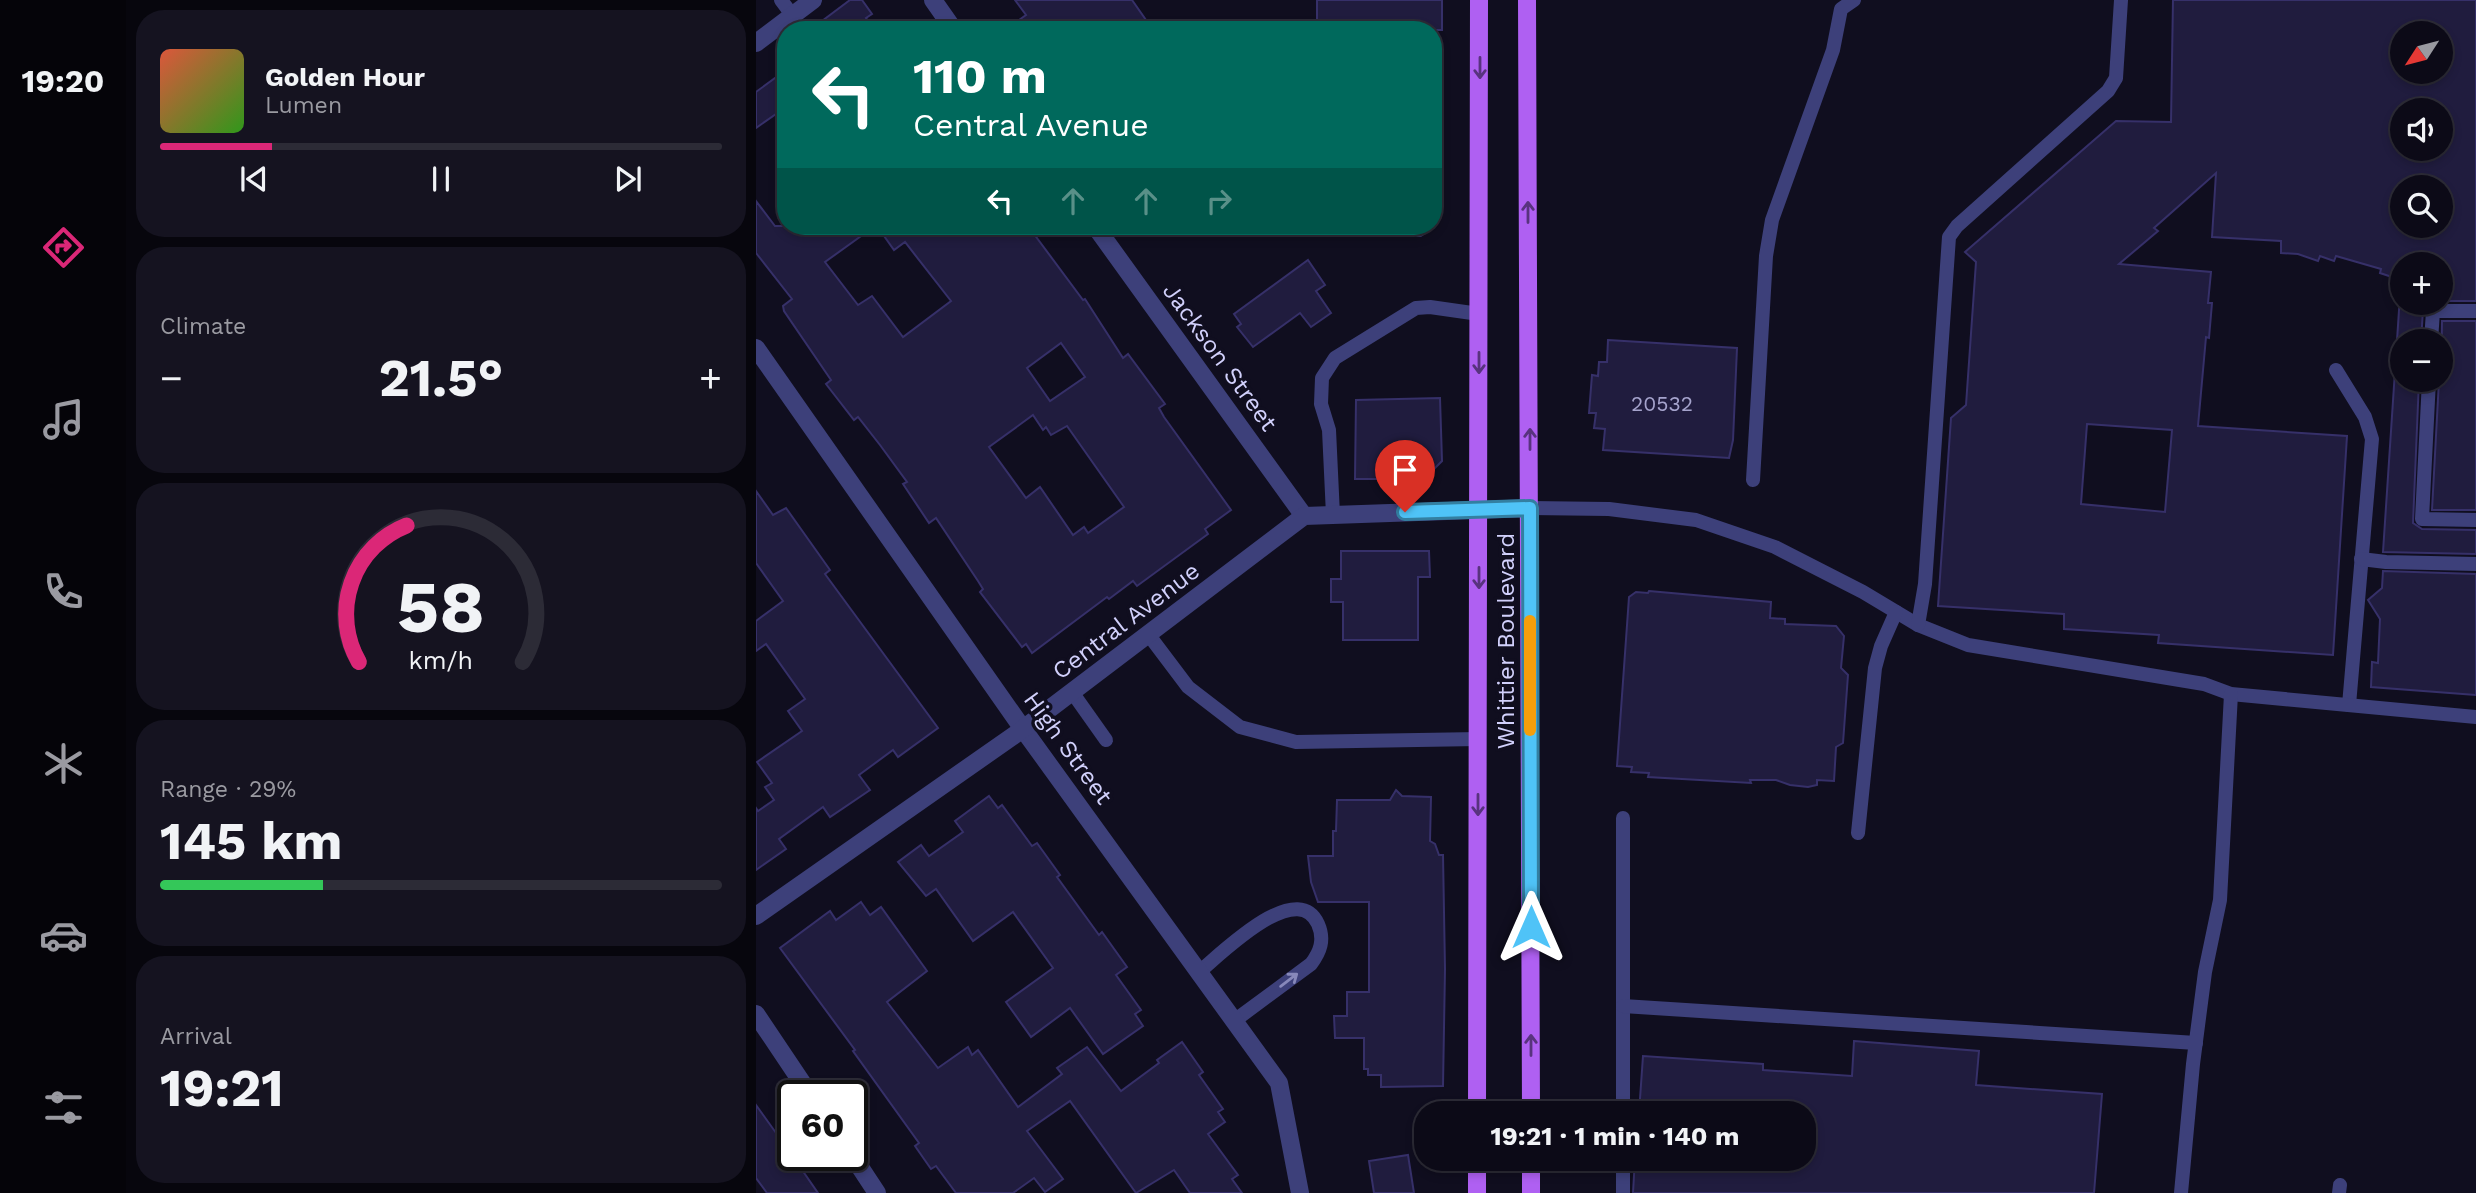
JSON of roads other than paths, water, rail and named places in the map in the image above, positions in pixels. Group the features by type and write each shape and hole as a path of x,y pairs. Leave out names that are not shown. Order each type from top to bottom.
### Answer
{"main road":[{"name":"Whittier Boulevard","path":"1477,1101 1479,0"},
{"name":"Whittier Boulevard","path":"1527,0 1531,1101"},
{"path":"1477,1171 1477,1193"},
{"path":"1531,1171 1531,1193"}],"street":[{"path":"786,21 813,0"},
{"path":"933,0 948,21"},
{"path":"756,43 777,28"},
{"name":"Jackson Street","path":"1101,235 1304,516"},
{"name":"High Street","path":"756,348 1023,729 1279,1083 1300,1193"},
{"path":"1304,516 1530,508"},
{"name":"Central Avenue","path":"756,916 1023,729 1304,516"},
{"path":"756,1014 800,1080"},
{"path":"863,1171 877,1193"}],"lane":[{"path":"781,0 793,16"},
{"path":"1753,480 1766,256 1772,219 1833,50 1841,9 1854,0"},
{"path":"1918,625 1925,584 1949,237 1957,226 2108,91 2116,78 2121,0"},
{"path":"1333,515 1329,430 1321,404 1322,378 1335,358 1416,308 1430,307 1479,314"},
{"path":"2432,329 2433,310 2476,310"},
{"path":"2336,370 2365,417 2372,439 2349,705"},
{"path":"2428,392 2422,519 2476,520"},
{"path":"1530,508 1609,509 1696,520 1774,547 1863,592 1918,625 1968,645 2204,684 2231,694 2476,717"},
{"path":"2361,559 2476,564"},
{"path":"1858,833 1875,668 1881,646 1896,612"},
{"path":"1148,634 1188,687 1240,727 1296,742 1479,739"},
{"path":"1072,692 1106,740"},
{"path":"2181,1193 2205,972 2220,900 2231,694"},
{"path":"1623,818 1623,1101"},
{"path":"1199,972 1260,922 1282,911 1295,908 1307,911 1318,923 1322,940 1320,952 1311,964 1234,1021"},
{"path":"1623,1006 2196,1043"},
{"path":"1623,1171 1623,1193"}]}
